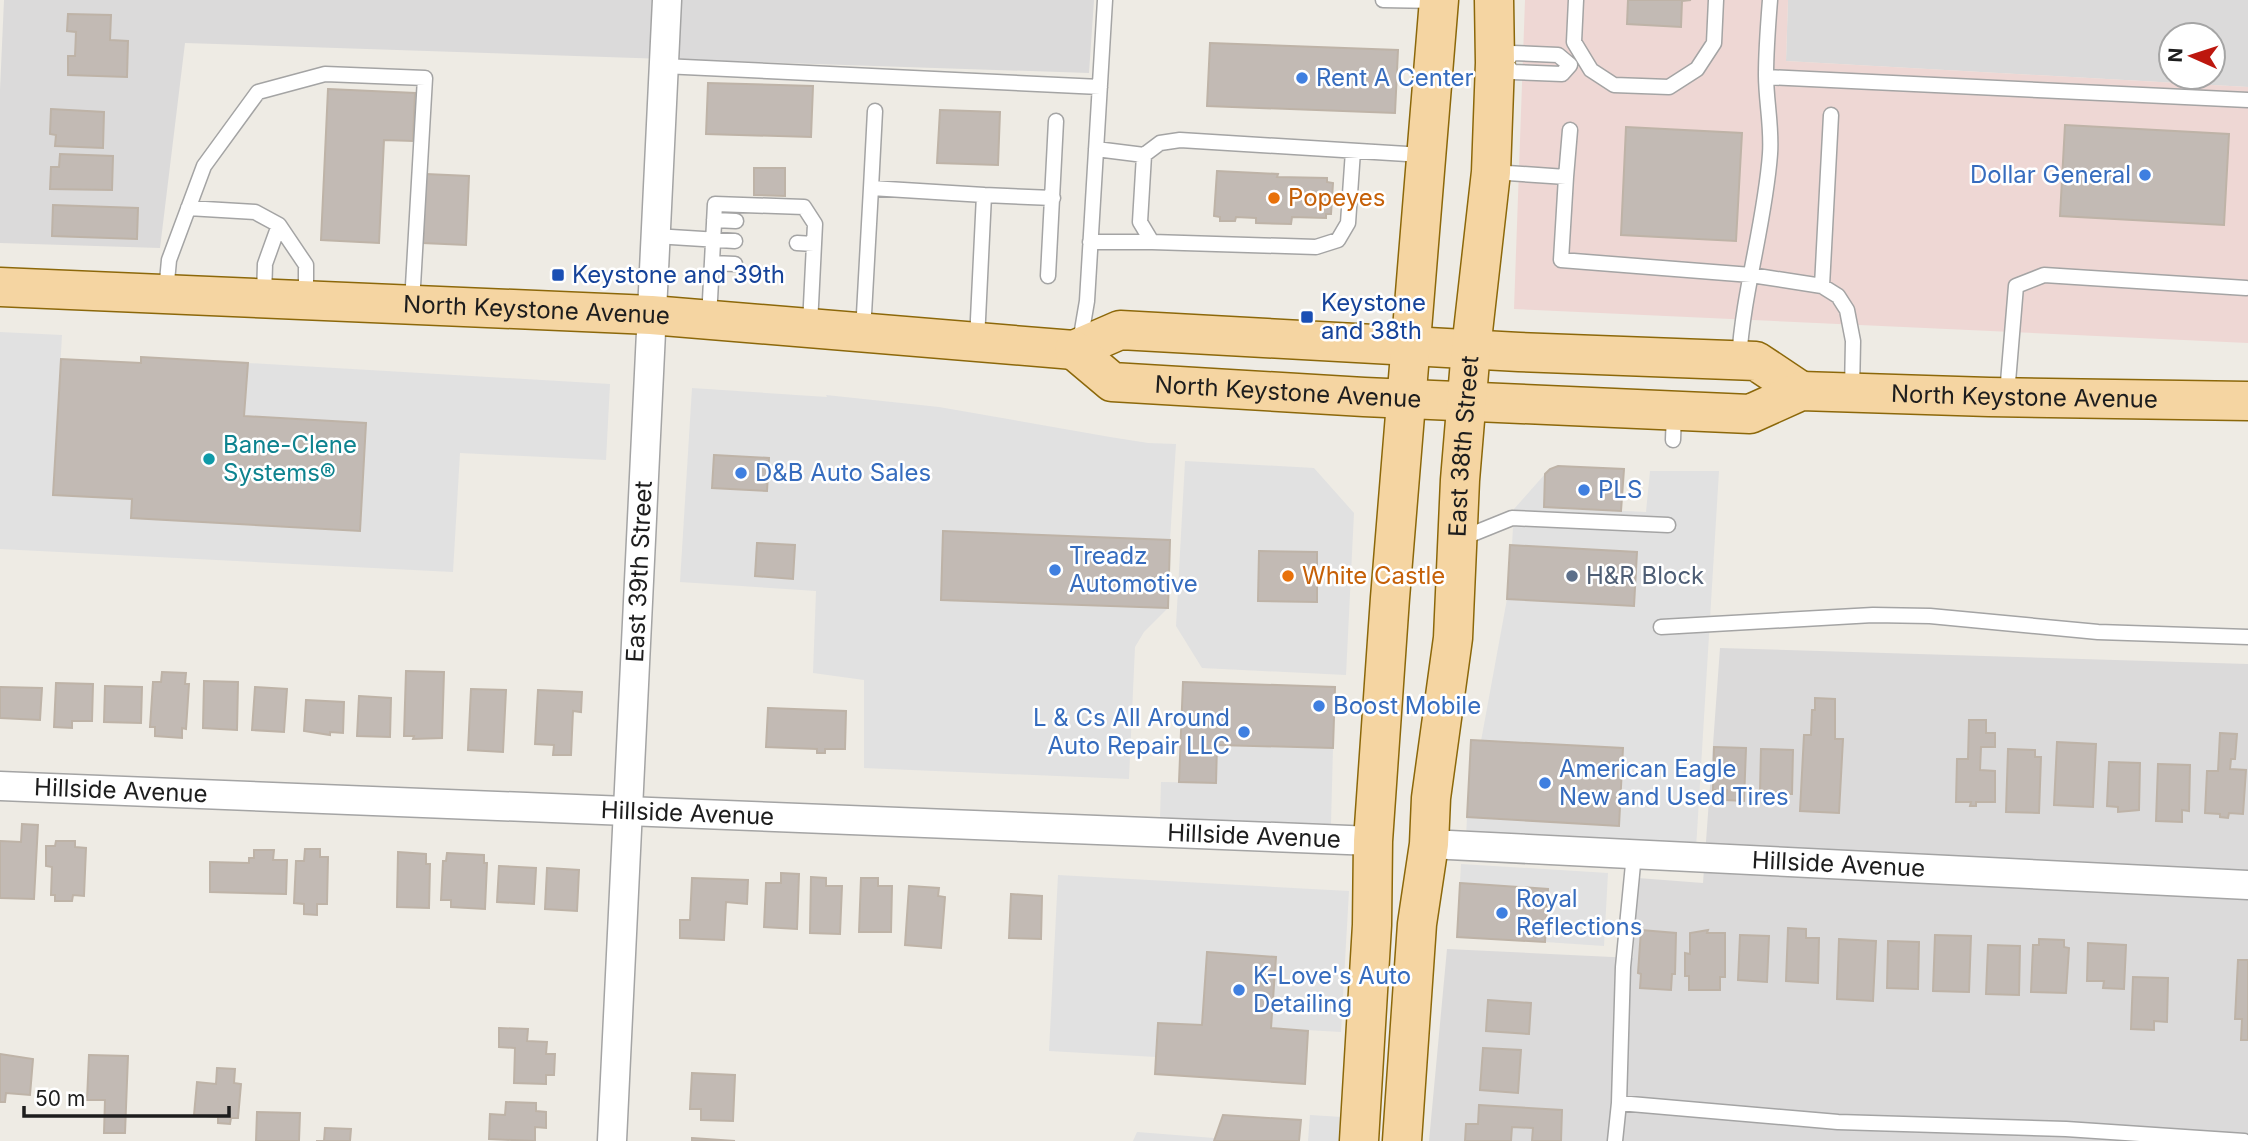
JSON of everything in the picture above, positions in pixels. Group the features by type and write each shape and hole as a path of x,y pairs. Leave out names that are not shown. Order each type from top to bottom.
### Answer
{"main road":[{"name":"East 38th Street","path":"1402,1141 1417,924 1453,638 1460,480 1501,63 1494,0"},
{"path":"1359,1141 1372,925 1373,841 1389,609 1439,1"},
{"name":"North Keystone Avenue","path":"0,287 651,315 1077,348 1120,330 1739,360 1756,361 1801,391"},
{"name":"North Keystone Avenue","path":"1077,348 1112,382 1237,391 1467,401 1674,425 1750,414 1801,391 2248,401"}],"street":[{"name":"East 39th Street","path":"612,1141 667,0"},
{"name":"Hillside Avenue","path":"0,786 1373,841"},
{"name":"Hillside Avenue","path":"1429,844 2248,885"}],"lane":[{"path":"1077,348 1087,301 1105,0"},
{"path":"1383,0 1439,1"},
{"path":"1577,0 1574,42 1591,70 1614,85 1669,87 1698,69 1714,43 1716,0"},
{"path":"1739,360 1770,154 1771,119 1766,77 1770,0"},
{"path":"1501,63 1512,72 1562,74 1570,65 1586,64"},
{"path":"663,66 1100,87"},
{"path":"166,294 169,260 204,166 258,92 325,74 425,78 412,304"},
{"path":"1766,77 2248,100"},
{"path":"863,332 875,111"},
{"path":"1822,286 1831,115"},
{"path":"1048,276 1056,121"},
{"path":"1570,130 1561,260 1751,275 1822,286 1838,296 1847,310 1853,341 1852,393"},
{"path":"1096,149 1144,155 1160,143 1180,140 1425,155"},
{"path":"1090,242 1316,247 1338,240 1348,223 1353,151"},
{"path":"1144,155 1140,222 1152,242"},
{"path":"1491,172 1566,177"},
{"path":"871,188 1053,198"},
{"path":"977,342 984,195"},
{"path":"709,320 715,204 804,207 815,224 810,328"},
{"path":"188,208 254,212 279,225 306,265 306,300"},
{"path":"714,220 736,221"},
{"path":"799,223 815,224"},
{"path":"264,298 265,264 279,225"},
{"path":"655,236 735,241"},
{"path":"797,243 814,244"},
{"path":"712,262 735,264"},
{"path":"797,267 813,268"},
{"path":"2007,397 2016,286 2044,275 2246,288"},
{"path":"1459,539 1512,518 1668,525"},
{"path":"1661,627 1873,615 1930,616 2098,632 2248,637"},
{"path":"1615,1141 1619,1103 1623,967 1634,855"},
{"path":"1619,1103 1838,1122 2067,1129 2244,1141"}],"shaded area":[{"path":"4,0 1094,0 1089,73 185,43 160,248 0,243 0,90"},
{"path":"1525,0 1788,0 1786,61 2157,82 2157,91 2227,91 2227,86 2248,87 2248,343 1514,309"},
{"path":"1788,0 2248,0 2248,87 2227,86 2227,21 2157,21 2157,82 1786,61"},
{"path":"0,332 62,335 53,495 132,499 132,518 359,531 366,423 244,416 248,363 610,384 606,460 460,453 453,572 0,549"},
{"path":"692,388 827,397 826,395 939,407 1148,443 1176,444 1170,540 943,531 941,600 1168,608 1144,632 1135,647 1129,779 864,768 864,680 813,673 816,591 680,582"},
{"path":"1185,461 1314,468 1354,513 1346,675 1202,668 1176,626"},
{"path":"1650,471 1719,471 1696,849 1466,838 1467,817 1618,825 1481,741 1507,599 1634,605 1637,552 1512,545 1514,509 1545,474 1544,507 1646,512"},
{"path":"1720,648 2248,664 2248,1141 1429,1141 1447,949 1633,958 1638,878 1703,883"},
{"path":"1217,745 1333,748 1331,824 1160,819 1161,782 1216,783"},
{"path":"1461,864 1608,873 1604,946 1545,942 1548,889 1460,883"},
{"path":"1058,875 1349,891 1341,1032 1271,1028 1276,957 1207,952 1202,1025 1158,1023 1156,1057 1049,1051"},
{"path":"1310,1115 1342,1117 1340,1141 1308,1141"},
{"path":"1137,1132 1214,1138 1214,1141 1133,1141"}],"building":[{"path":"1628,0 1691,0 1682,1 1681,27 1627,24"},
{"path":"68,14 111,15 110,40 128,41 127,77 68,75 68,56 75,56 76,32 67,31"},
{"name":"Rent A Center","path":"1210,43 1398,50 1395,113 1207,106"},
{"path":"708,83 813,86 811,137 706,134"},
{"path":"328,89 415,93 413,141 384,140 379,243 321,240"},
{"path":"51,109 104,112 103,148 55,146 56,135 50,134"},
{"path":"940,110 1000,112 998,165 937,163"},
{"name":"Dollar General","path":"2065,125 2229,134 2224,225 2060,216"},
{"path":"1626,127 1742,133 1736,241 1621,235"},
{"path":"60,154 113,156 112,190 50,189 51,167 59,167"},
{"path":"754,168 785,168 785,196 754,195"},
{"name":"Popeyes","path":"1217,171 1278,174 1277,177 1327,178 1327,182 1333,183 1331,214 1326,214 1326,218 1292,217 1291,224 1256,223 1256,218 1236,217 1235,221 1220,221 1220,217 1214,216"},
{"path":"426,174 469,176 466,245 423,243"},
{"path":"53,205 138,208 137,239 52,236"},
{"name":"Bane-Clene Systems®","path":"141,357 248,363 244,416 366,423 360,531 131,518 132,499 53,495 61,359 141,363"},
{"name":"D&B Auto Sales","path":"714,455 769,458 767,491 712,488"},
{"name":"PLS","path":"1558,466 1624,469 1621,511 1544,507 1545,474"},
{"name":"Treadz Automotive","path":"943,531 1170,540 1168,608 941,600"},
{"path":"757,543 795,545 793,579 755,576"},
{"name":"H&R Block","path":"1510,545 1637,552 1634,606 1507,599"},
{"name":"White Castle","path":"1259,551 1317,552 1317,602 1258,601"},
{"path":"406,671 444,672 442,738 413,739 414,736 404,736"},
{"path":"162,672 186,673 185,684 189,684 186,729 182,728 182,738 155,736 155,727 150,727 153,682 161,682"},
{"path":"204,681 238,682 237,730 203,728"},
{"path":"1183,682 1335,687 1333,748 1217,745 1216,783 1179,782"},
{"path":"56,683 93,684 92,721 72,721 72,728 54,727"},
{"path":"105,686 142,687 141,723 104,722"},
{"path":"0,687 42,688 40,720 0,718"},
{"path":"255,687 287,689 284,732 252,730"},
{"path":"471,689 506,690 503,752 468,750"},
{"path":"538,690 582,692 581,712 573,711 571,755 553,755 554,745 535,744"},
{"path":"359,696 391,698 390,737 357,736"},
{"path":"1815,698 1835,699 1835,739 1843,739 1839,813 1800,811 1804,735 1811,735"},
{"path":"306,700 344,702 343,733 330,732 330,735 304,731"},
{"path":"768,708 846,711 845,749 825,749 825,753 817,753 817,749 766,747"},
{"path":"1969,720 1986,720 1986,733 1995,733 1995,747 1981,747 1980,770 1995,771 1995,802 1976,802 1976,806 1970,806 1971,802 1956,802 1957,759 1968,759"},
{"path":"2220,733 2237,734 2235,759 2231,759 2230,769 2246,770 2243,814 2229,813 2228,818 2220,817 2220,814 2205,813 2207,771 2218,771"},
{"name":"American Eagle New and Used Tires","path":"1471,740 1623,748 1619,826 1467,817"},
{"path":"2057,742 2096,744 2093,807 2054,805"},
{"path":"1714,747 1746,748 1744,801 1726,800 1727,790 1713,790"},
{"path":"1761,749 1793,750 1792,794 1782,794 1781,803 1770,803 1770,793 1760,792"},
{"path":"2008,749 2035,750 2035,757 2041,757 2039,813 2006,812"},
{"path":"2109,762 2140,763 2139,810 2118,812 2118,807 2107,806"},
{"path":"2158,764 2190,765 2189,811 2182,810 2182,822 2156,821"},
{"path":"22,824 38,825 34,899 0,898 0,841 21,842"},
{"path":"56,841 75,841 75,847 86,848 84,896 73,895 72,901 55,901 55,895 51,895 52,867 46,866 46,846 55,846"},
{"path":"305,849 320,849 320,857 328,857 327,904 317,904 317,915 304,914 304,904 294,903 296,861 304,861"},
{"path":"254,850 274,850 273,860 287,860 286,894 210,892 210,862 249,863 249,858 254,858"},
{"path":"398,852 426,854 426,864 430,864 429,908 397,907"},
{"path":"447,853 484,855 484,863 487,863 485,909 451,907 451,900 441,900 443,861 446,861"},
{"path":"499,866 536,868 534,904 497,902"},
{"path":"547,868 579,870 577,911 545,909"},
{"path":"781,873 799,874 797,929 764,927 766,883 781,883"},
{"path":"811,877 826,878 826,886 842,886 840,934 810,933"},
{"path":"692,878 748,880 747,904 726,902 724,940 680,938 680,920 690,920"},
{"path":"861,878 878,878 878,886 892,886 891,932 859,932"},
{"name":"Royal Reflections","path":"1460,883 1548,889 1545,942 1457,937"},
{"path":"909,886 939,888 938,896 945,897 941,948 905,945"},
{"path":"1011,894 1042,896 1041,939 1009,938"},
{"path":"1788,928 1806,929 1806,938 1819,938 1818,983 1786,981"},
{"path":"1641,930 1676,933 1675,974 1672,974 1671,990 1640,988 1641,974 1638,973"},
{"path":"1708,930 1707,933 1725,933 1725,977 1720,977 1720,990 1689,990 1689,976 1685,976 1685,953 1690,954 1690,933"},
{"path":"1740,935 1769,936 1767,982 1738,980"},
{"path":"1935,935 1971,936 1969,992 1933,991"},
{"path":"1839,939 1876,941 1873,1001 1837,999"},
{"path":"2039,939 2064,940 2064,947 2069,948 2066,993 2031,992 2033,945 2039,945"},
{"path":"1888,941 1919,942 1918,989 1887,988"},
{"path":"2088,943 2126,945 2124,989 2103,988 2104,981 2087,981"},
{"path":"1988,945 2020,946 2019,995 1986,994"},
{"name":"K-Love's Auto Detailing","path":"1207,952 1276,957 1271,1028 1308,1031 1305,1084 1155,1074 1158,1023 1202,1025"},
{"path":"2238,960 2248,960 2248,1040 2241,1040 2242,1019 2235,1019"},
{"path":"2133,977 2168,978 2167,1022 2154,1021 2154,1030 2131,1029"},
{"path":"1488,1000 1531,1003 1529,1034 1486,1031"},
{"path":"499,1028 528,1029 527,1041 547,1042 546,1054 555,1054 554,1075 546,1075 546,1084 514,1083 515,1048 499,1047"},
{"path":"1483,1048 1521,1050 1518,1093 1480,1090"},
{"path":"0,1054 33,1059 30,1095 6,1093 5,1102 0,1102"},
{"path":"89,1055 128,1056 125,1133 104,1133 105,1100 87,1100"},
{"path":"217,1068 235,1069 234,1083 241,1084 238,1118 231,1118 230,1124 218,1123 218,1117 194,1115 197,1082 216,1084"},
{"path":"692,1073 735,1075 733,1121 701,1120 701,1109 690,1109"},
{"path":"506,1102 536,1103 536,1111 546,1112 546,1128 535,1127 535,1141 489,1139 490,1114 505,1115"},
{"path":"1479,1105 1562,1110 1561,1141 1532,1141 1533,1128 1512,1127 1511,1141 1465,1141 1466,1124 1478,1124"},
{"path":"257,1112 300,1113 299,1141 256,1141"},
{"path":"1223,1115 1301,1120 1299,1141 1214,1141"},
{"path":"325,1128 351,1129 350,1141 324,1141"},
{"path":"692,1138 735,1141 692,1141"}],"place":[{"name":"Rent A Center","path":"1302,78"},
{"name":"Dollar General","path":"2145,175"},
{"name":"Popeyes","path":"1274,198"},
{"name":"Keystone and 39th","path":"558,275"},
{"name":"Keystone and 38th","path":"1307,317"},
{"name":"Bane-Clene Systems®","path":"209,459"},
{"name":"D&B Auto Sales","path":"741,473"},
{"name":"PLS","path":"1584,490"},
{"name":"Treadz Automotive","path":"1055,570"},
{"name":"White Castle","path":"1288,576"},
{"name":"H&R Block","path":"1572,576"},
{"name":"Boost Mobile","path":"1319,706"},
{"name":"L & Cs All Around Auto Repair LLC","path":"1244,732"},
{"name":"American Eagle New and Used Tires","path":"1545,783"},
{"name":"Royal Reflections","path":"1502,913"},
{"name":"K-Love's Auto Detailing","path":"1239,990"}]}
